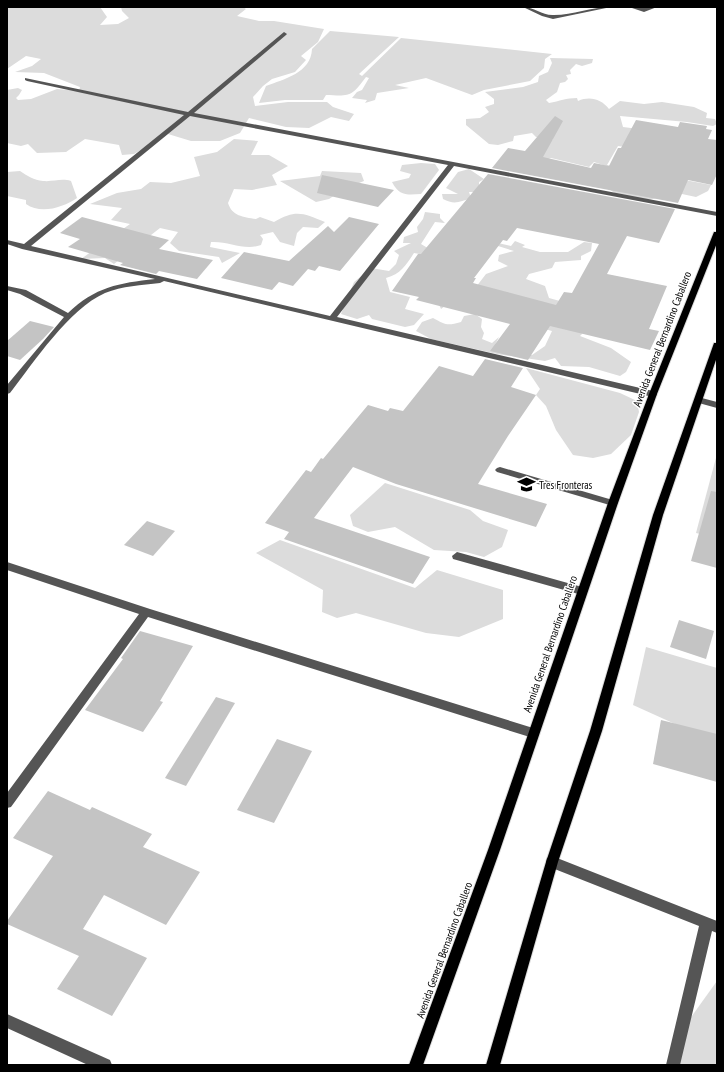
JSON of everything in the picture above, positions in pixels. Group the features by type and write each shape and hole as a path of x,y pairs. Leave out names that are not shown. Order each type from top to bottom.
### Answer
{"main road":[{"name":"Avenida General Bernardino Caballero","path":"416,1065 494,850 613,503 653,394 717,234"},
{"path":"493,1065 552,862 596,731 658,515 717,345"}],"street":[{"path":"526,7 544,15 553,17 608,7"},
{"path":"632,7 644,10 654,7"},
{"path":"25,247 189,114 284,34"},
{"path":"27,79 189,114 717,214"},
{"path":"332,319 452,164"},
{"path":"7,242 653,394"},
{"path":"7,391 69,317 91,297 102,291 166,280"},
{"path":"7,288 23,292 69,317"},
{"path":"698,400 717,405"},
{"path":"500,470 613,503"},
{"path":"457,556 582,591"},
{"path":"7,566 146,612 533,733"},
{"path":"7,803 146,612"},
{"path":"552,862 712,925 674,1065"},
{"path":"7,1021 105,1065"}],"shaded area":[{"path":"7,7 100,7 107,17 100,25 118,24 129,18 122,11 121,7 243,7 246,9 237,16 259,21 274,21 324,29 318,42 301,56 306,60 295,72 272,79 253,97 255,106 288,102 327,102 333,107 354,114 349,121 331,117 309,128 286,127 249,118 240,133 220,141 191,141 168,134 134,154 122,155 119,145 85,139 66,152 37,153 28,144 21,146 7,143 7,90 18,88 22,90 16,98 18,100 31,99 57,89 79,91 80,87 44,73 15,72 32,66 41,59 26,56 7,69"},
{"path":"330,31 399,37 359,74 362,76 401,38 552,54 545,59 544,68 530,81 484,90 472,95 426,78 395,85 409,88 377,93 375,100 365,103 367,100 352,98 357,92 362,90 369,78 366,77 353,92 346,95 326,95 323,100 285,100 259,103 266,86 288,78 302,69 307,64 312,49"},
{"path":"550,58 593,59 592,63 582,66 576,64 570,70 571,74 566,75 568,79 565,82 560,83 557,92 546,100 549,103 573,98 577,98 578,101 582,99 595,99 609,109 620,101 644,104 662,102 694,107 707,113 706,118 715,119 717,124 713,126 620,116 623,127 671,133 640,149 618,146 607,165 711,185 708,191 696,197 682,194 640,201 621,197 607,188 612,168 594,162 589,167 551,158 543,161 533,161 553,139 536,137 532,133 514,136 513,141 498,145 489,144 466,125 466,119 480,118 489,112 485,107 494,104 494,99 485,92 523,87 538,82 539,76 548,72 552,63"},
{"path":"234,139 258,141 251,155 269,155 288,166 272,175 277,185 252,190 234,189 228,203 232,211 242,216 256,219 260,217 274,222 288,215 300,214 311,216 325,222 318,228 303,227 297,233 294,246 280,242 273,232 260,235 263,239 261,245 255,247 211,242 210,247 240,253 222,263 219,257 179,251 170,243 178,232 160,228 114,264 105,258 81,259 130,224 111,220 122,208 90,204 117,193 141,189 150,182 171,183 200,176 194,157 217,152"},
{"path":"421,163 435,164 439,170 421,194 404,194 398,190 392,182 409,178 411,174 400,171 402,165"},
{"path":"469,169 484,179 479,182 479,192 469,192 471,198 460,202 450,202 443,199 442,194 458,194 446,188 458,172"},
{"path":"20,171 31,178 40,180 71,181 77,198 59,207 38,209 26,204 26,200 7,196 7,172"},
{"path":"322,171 361,173 364,181 344,189 329,199 316,202 280,181 320,176"},
{"path":"425,212 440,214 440,218 445,223 435,222 421,244 431,250 506,230 485,240 511,246 515,241 525,245 522,247 540,252 568,252 584,242 592,243 591,251 581,256 581,260 555,262 552,268 529,274 526,279 545,286 549,298 603,313 580,336 611,348 631,362 626,372 620,376 589,367 561,366 555,358 545,361 497,354 431,339 416,331 422,322 433,318 444,323 453,324 461,322 464,316 475,314 482,319 481,327 484,333 482,339 492,343 499,337 495,345 513,352 532,355 545,346 552,331 449,303 441,309 438,302 476,287 486,274 508,266 498,261 499,255 514,251 498,246 468,263 414,253 406,265 396,274 386,278 390,292 410,297 405,309 424,314 414,325 405,327 372,319 369,315 357,319 341,314 354,282 371,268 389,271 396,264 399,255 394,251 411,243 403,243 404,237 418,232 417,227 423,219"},
{"path":"526,368 620,393 637,401 639,412 631,435 611,454 593,458 573,455 556,430 546,406 536,395 540,389"},
{"path":"717,454 717,538 696,533"},
{"path":"385,483 470,510 483,521 508,530 502,547 484,557 466,552 434,550 395,527 368,532 353,526 350,515"},
{"path":"280,540 415,588 437,570 503,590 503,619 459,637 426,633 356,613 337,618 322,612 323,590 256,553"},
{"path":"646,647 717,668 717,743 633,705"},
{"path":"717,981 717,1065 666,1065 684,1027"}],"building":[{"path":"555,116 563,121 543,157 591,168 594,163 609,166 618,148 621,148 636,120 678,127 680,122 707,126 706,129 712,130 708,139 717,140 717,174 712,185 688,180 678,203 492,168 508,148 525,151"},
{"path":"488,174 675,209 659,243 627,236 607,274 667,286 649,329 659,331 650,350 550,326 528,360 490,351 510,324 416,300 419,297 392,291 418,254 421,254","holes":["517,228 599,244 572,293 564,292 556,305 473,283 476,278 474,278 503,240 507,241"]},
{"path":"322,175 394,190 378,207 317,193"},
{"path":"82,217 169,240 159,249 213,260 197,279 159,271 156,274 120,265 123,263 68,247 80,239 60,233"},
{"path":"349,217 379,224 340,271 319,266 315,271 308,269 293,286 279,282 272,290 221,278 244,252 289,261 328,226 334,232"},
{"path":"30,321 54,327 20,360 7,356 7,341"},
{"path":"485,359 523,368 511,387 536,395 478,484 547,504 536,527 396,484 353,467 314,518 430,557 413,584 284,539 289,532 265,523 306,470 311,472 321,458 323,459 368,405 388,411 390,408 403,411 439,366 473,376"},
{"path":"711,491 717,492 717,568 691,561"},
{"path":"147,521 175,531 153,556 124,545"},
{"path":"679,620 714,631 706,659 670,647"},
{"path":"140,631 193,646 160,701 163,702 143,732 85,710 123,659 121,658"},
{"path":"216,697 235,703 186,786 165,778"},
{"path":"661,720 717,734 717,782 653,764"},
{"path":"277,739 312,751 274,823 237,810"},
{"path":"48,791 90,810 92,807 152,834 143,847 200,872 166,925 104,895 83,929 147,958 112,1016 57,989 79,956 7,924 7,921 53,856 13,838"}],"place":[{"name":"Tres Fronteras","path":"526,485"}]}
